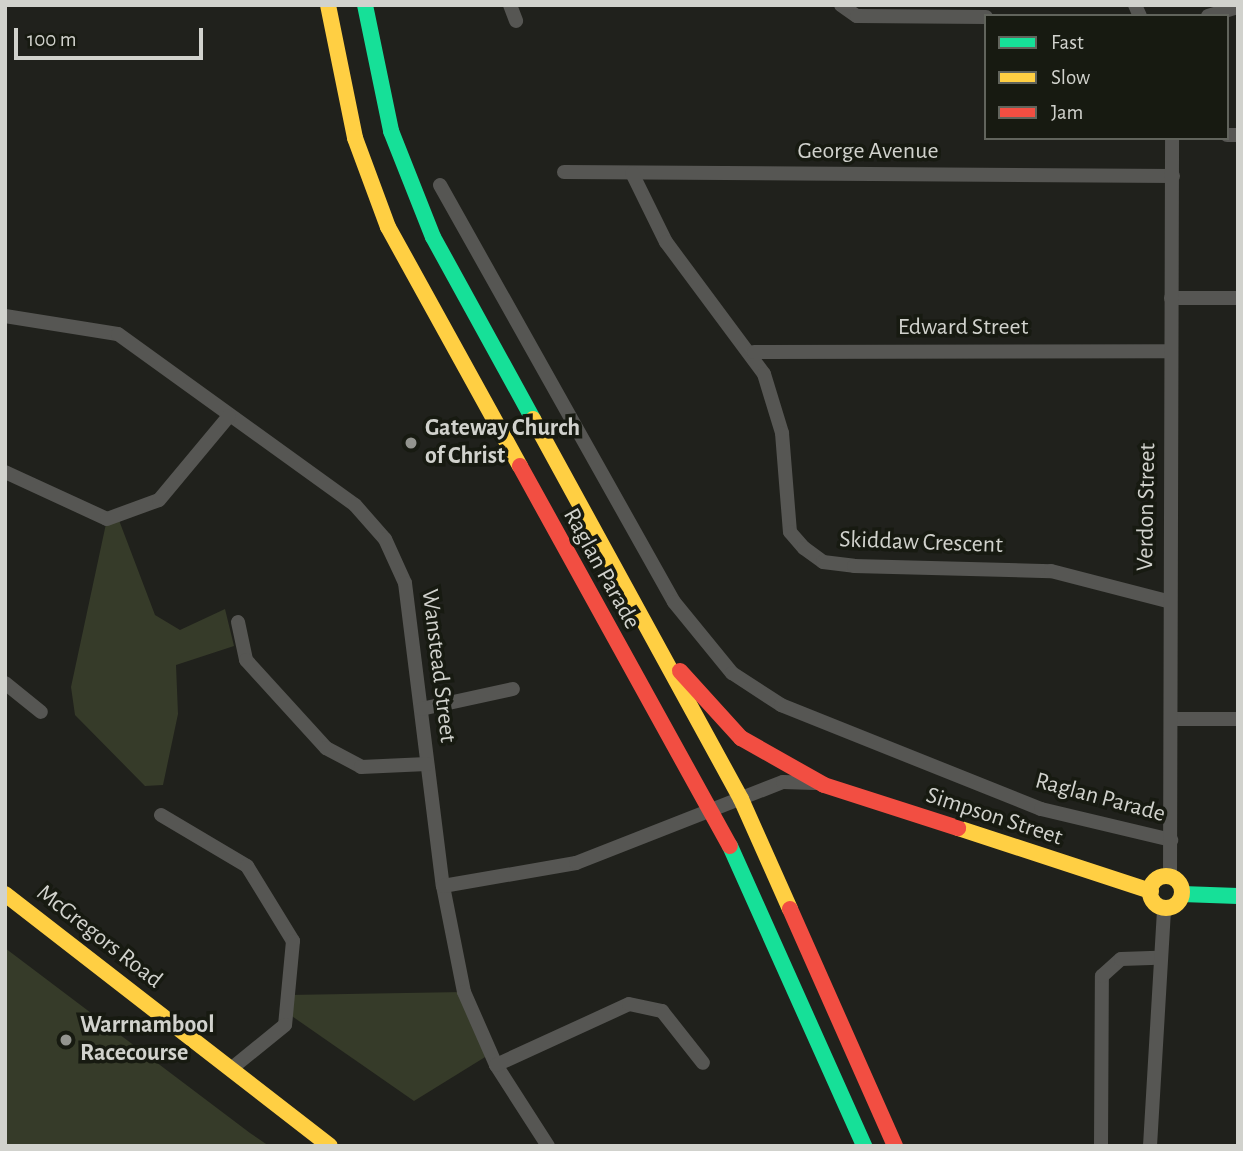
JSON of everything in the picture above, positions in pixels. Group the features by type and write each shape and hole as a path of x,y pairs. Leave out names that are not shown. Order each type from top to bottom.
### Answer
{"main road":[{"name":"Raglan Parade","path":"328,5 340,83 373,191 462,369 710,811 864,1146"},
{"name":"Raglan Parade","path":"365,5 378,81 411,187 494,349 636,603 741,799 895,1146"},
{"path":"462,369 494,349"},
{"name":"Simpson Street","path":"636,603 681,672 726,723 766,756 824,785 1150,891"},
{"path":"1182,894 1170,877 1157,879 1150,891 1164,908 1182,894 1238,896"},
{"name":"McGregors Road","path":"5,894 330,1146"}],"street":[{"path":"510,5 516,21"},
{"path":"841,5 867,17 984,17"},
{"path":"1215,14 1238,7"},
{"name":"Verdon Street","path":"1170,877 1174,719 1167,601 1172,140"},
{"name":"George Avenue","path":"564,172 1173,176"},
{"name":"Skiddaw Crescent","path":"632,173 678,260 754,352 782,433 790,531 823,562 1051,571 1167,601"},
{"name":"Raglan Parade","path":"440,186 520,335 674,602 732,673 781,705 1041,808 1171,840"},
{"path":"1171,298 1238,298"},
{"name":"Wanstead Street","path":"5,316 118,334 355,505 384,539 405,583 443,886 464,992 496,1065 548,1146"},
{"path":"494,349 520,335"},
{"name":"Edward Street","path":"754,352 1171,351"},
{"path":"5,472 107,519 159,500 229,416"},
{"path":"238,622 246,660 326,748 361,767 427,764"},
{"path":"5,683 41,712"},
{"path":"421,709 513,689"},
{"path":"1174,719 1238,719"},
{"name":"Simpson Street","path":"443,886 576,863 783,782 824,785"},
{"path":"161,815 247,866 293,941 285,1025 232,1068"},
{"path":"1150,1146 1158,958 1164,908"},
{"path":"1101,1146 1102,976 1121,959 1158,958"},
{"path":"496,1065 629,1004 662,1011 703,1063"}],"green space":[{"path":"117,515 155,615 180,630 225,609 234,646 176,665 178,714 163,785 145,786 75,715 71,687 107,519"},
{"name":"Warrnambool Racecourse","path":"5,948 250,1133 269,1146 5,1146"},
{"path":"464,992 490,1054 414,1101 286,1012 288,995"}],"traffic: fast":[{"path":"365,5 391,131 433,237 533,419"},
{"path":"730,846 864,1146"},
{"path":"1182,894 1238,896"}],"traffic: slow":[{"path":"328,5 355,138 388,227 520,466"},
{"path":"533,419 741,799 790,909"},
{"path":"958,828 1151,891"},
{"path":"1166,876 1177,881 1182,892 1177,903 1166,908 1155,903 1150,892 1155,881 1166,876"},
{"path":"5,894 330,1146"}],"traffic: jam":[{"path":"520,466 730,846"},
{"path":"680,671 741,738 824,785 958,828"},
{"path":"790,909 895,1146"}],"place":[{"name":"Gateway Church of Christ","path":"411,443"},
{"name":"Warrnambool Racecourse","path":"66,1040"}]}
